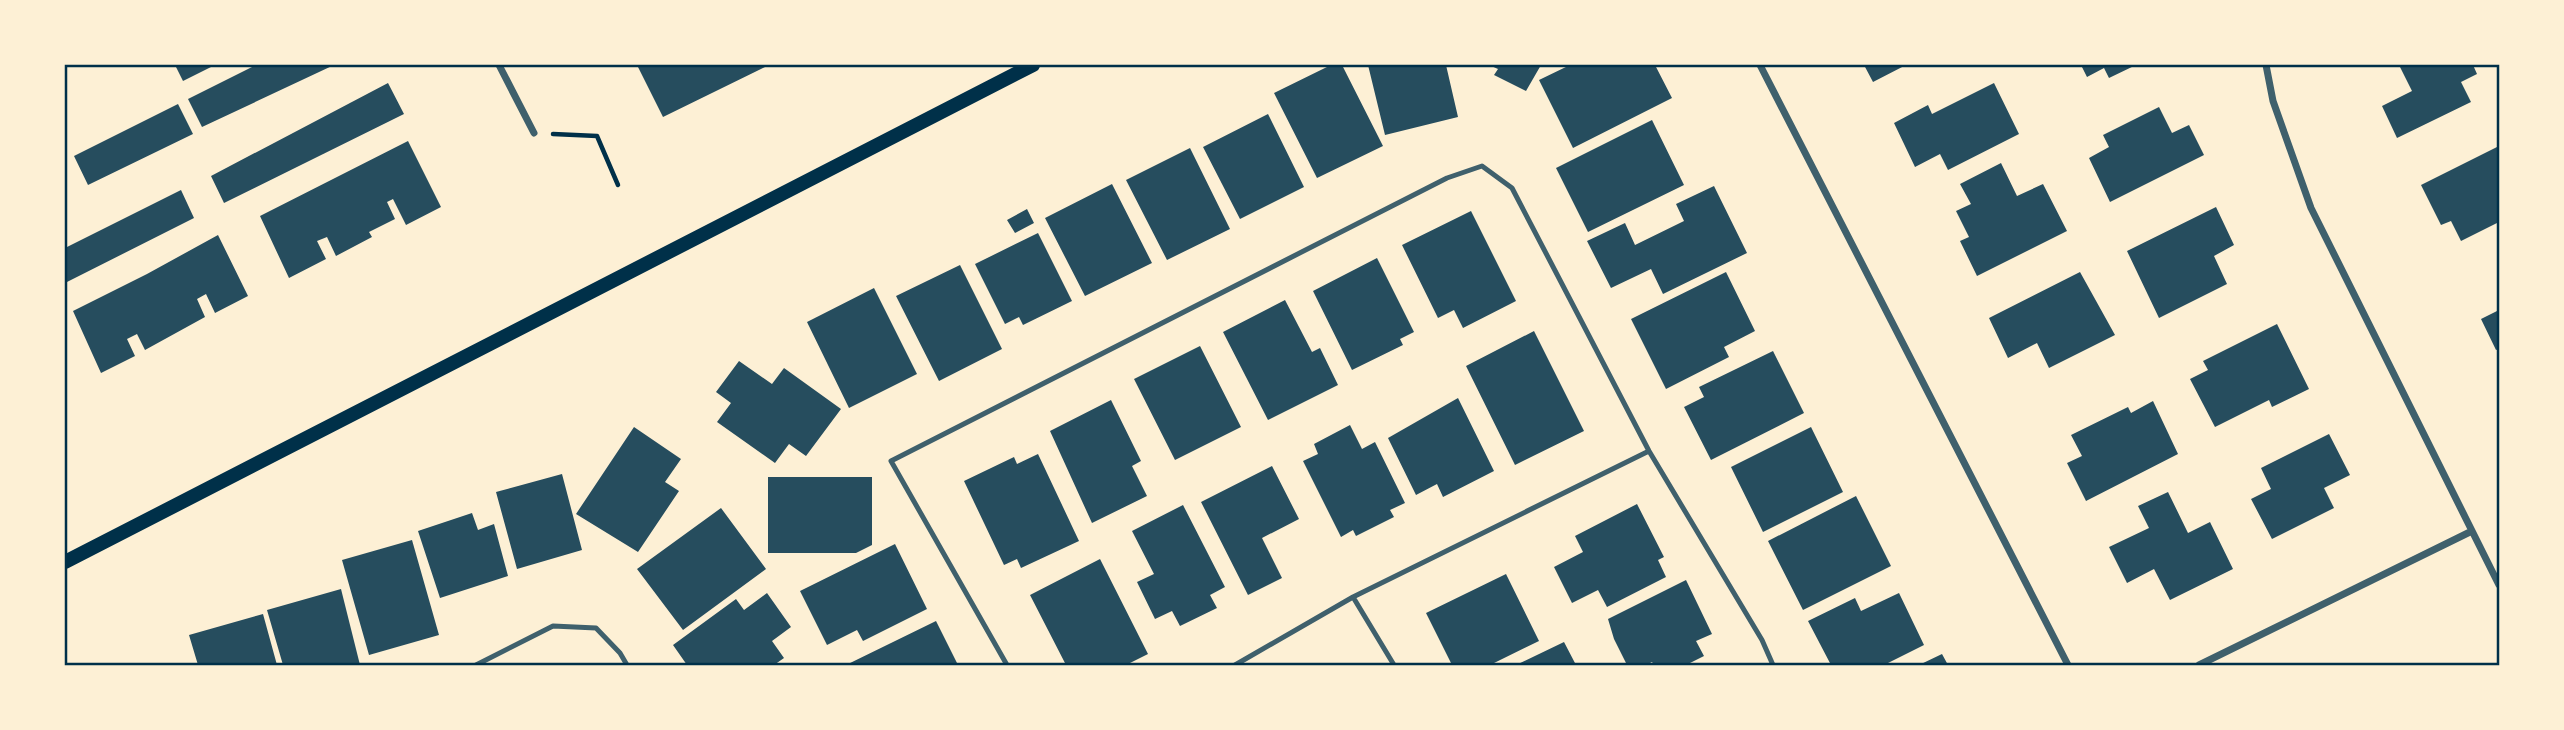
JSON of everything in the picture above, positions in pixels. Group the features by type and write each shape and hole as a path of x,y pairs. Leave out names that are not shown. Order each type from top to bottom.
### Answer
{"main road":[{"path":"65,562 1033,65"}],"street":[{"path":"500,65 534,134"},
{"path":"1760,65 2068,665"},
{"path":"2266,65 2273,101 2311,208 2499,585"},
{"path":"2199,665 2472,531"}],"lane":[{"path":"1007,665 891,461 1447,178 1482,166 1512,188 1649,451 1762,640 1773,665"},
{"path":"1235,665 1353,597 1649,451"},
{"path":"1353,597 1394,665"},
{"path":"476,665 553,626 596,628 620,653 627,665"}],"path":[{"path":"534,134 597,136 618,185"}],"building":[{"path":"175,65 215,65 183,81"},
{"path":"256,65 334,65 202,127 188,99"},
{"path":"637,65 769,65 663,117"},
{"path":"1331,65 1342,65 1383,146 1317,178 1274,93"},
{"path":"1368,65 1446,65 1458,117 1385,135"},
{"path":"1489,65 1541,65 1526,91 1494,75 1498,69"},
{"path":"1570,65 1655,65 1672,98 1573,148 1539,80"},
{"path":"1864,65 1906,65 1873,82"},
{"path":"2081,65 2136,65 2109,78 2104,68 2087,77"},
{"path":"2399,65 2473,65 2477,74 2461,82 2471,102 2397,138 2382,106 2412,91"},
{"path":"388,83 404,114 224,203 211,176"},
{"path":"1994,83 2019,134 1948,170 1940,154 1915,167 1894,123 1928,105 1932,114"},
{"path":"178,104 193,134 88,185 74,156"},
{"path":"2159,107 2172,133 2189,125 2204,155 2110,202 2089,158 2109,147 2103,135"},
{"path":"1268,114 1304,187 1240,219 1203,147"},
{"path":"1652,120 1684,185 1588,232 1556,168"},
{"path":"408,141 441,207 406,225 393,199 387,202 395,219 369,232 372,237 336,256 327,237 317,241 326,259 289,278 260,216"},
{"path":"2499,146 2499,222 2461,241 2451,221 2441,225 2421,185"},
{"path":"1190,148 1230,229 1167,260 1126,180"},
{"path":"2001,163 2017,196 2043,184 2067,231 1977,276 1960,241 1969,237 1956,211 1971,204 1960,184"},
{"path":"1112,184 1152,263 1085,296 1045,218"},
{"path":"1714,186 1747,253 1663,294 1651,269 1611,288 1587,241 1625,223 1635,245 1684,221 1676,204"},
{"path":"181,190 194,218 65,283 65,248"},
{"path":"2216,207 2234,245 2214,256 2227,284 2159,318 2127,251"},
{"path":"1027,209 1034,223 1015,233 1007,220"},
{"path":"1471,211 1516,301 1463,328 1454,310 1438,318 1402,245"},
{"path":"1038,233 1072,301 1023,325 1019,317 1005,324 975,264"},
{"path":"218,235 248,296 215,313 206,294 197,299 205,317 145,350 137,334 127,339 135,356 101,373 73,311"},
{"path":"1377,258 1414,332 1400,339 1403,345 1352,370 1313,291"},
{"path":"960,265 1002,349 939,381 896,296"},
{"path":"1726,272 1755,331 1724,347 1729,357 1666,389 1631,319"},
{"path":"2080,272 2115,335 2049,368 2037,343 2008,358 1989,318"},
{"path":"874,288 917,374 849,408 807,322"},
{"path":"1285,300 1312,352 1320,348 1338,385 1268,420 1223,332"},
{"path":"2499,310 2499,349 2496,350 2481,319"},
{"path":"2277,324 2309,389 2272,407 2269,400 2215,427 2190,379 2208,370 2203,361"},
{"path":"1534,331 1584,431 1515,465 1466,366"},
{"path":"1200,346 1241,427 1175,460 1134,379"},
{"path":"1773,351 1804,413 1711,460 1684,407 1704,397 1699,387"},
{"path":"739,361 772,384 784,368 841,409 806,456 789,444 775,463 717,422 731,403 716,392"},
{"path":"1458,398 1494,471 1443,497 1437,484 1416,495 1388,438"},
{"path":"1111,400 1141,461 1132,466 1147,496 1092,523 1050,431"},
{"path":"2153,401 2178,454 2086,501 2067,463 2082,456 2071,435 2128,407 2131,413"},
{"path":"1350,425 1362,449 1375,442 1405,503 1390,510 1394,517 1356,536 1353,530 1341,537 1303,461 1318,454 1314,444"},
{"path":"634,427 681,459 665,482 679,491 638,552 576,514"},
{"path":"1811,427 1843,492 1763,532 1731,467"},
{"path":"2329,434 2350,475 2324,488 2334,508 2272,539 2251,499 2271,489 2261,468"},
{"path":"1038,454 1079,541 1021,568 1017,559 1004,565 964,481 1014,457 1017,464"},
{"path":"1272,466 1299,519 1262,538 1282,578 1248,595 1201,502"},
{"path":"562,474 582,550 517,569 496,492"},
{"path":"768,477 872,477 872,545 856,553 768,553"},
{"path":"2168,492 2188,533 2210,522 2233,569 2170,600 2154,569 2127,583 2109,547 2149,528 2138,506"},
{"path":"1856,496 1891,566 1803,610 1768,541"},
{"path":"1637,504 1664,557 1658,560 1666,577 1607,607 1598,590 1572,603 1554,567 1583,552 1575,536"},
{"path":"1183,505 1225,587 1210,595 1217,608 1180,626 1172,611 1155,619 1137,582 1154,574 1132,531"},
{"path":"721,508 766,569 683,630 637,569"},
{"path":"472,513 478,530 494,524 508,576 440,598 418,531"},
{"path":"412,540 439,635 369,655 342,560"},
{"path":"895,544 927,609 863,641 857,630 827,645 800,591"},
{"path":"1100,559 1148,654 1126,665 1066,665 1030,595"},
{"path":"1506,574 1539,641 1490,665 1452,665 1426,613"},
{"path":"1686,580 1712,634 1696,641 1704,656 1686,665 1654,665 1652,662 1646,665 1627,665 1608,619"},
{"path":"341,589 360,665 283,665 267,610"},
{"path":"767,593 791,627 772,641 784,658 774,665 687,665 673,645 736,599 744,610"},
{"path":"1899,593 1924,645 1884,665 1831,665 1808,621 1855,598 1861,611"},
{"path":"263,614 277,665 198,665 189,635"},
{"path":"936,621 958,665 846,665"},
{"path":"1564,642 1576,665 1516,665"},
{"path":"1942,654 1948,665 1919,665"}]}
